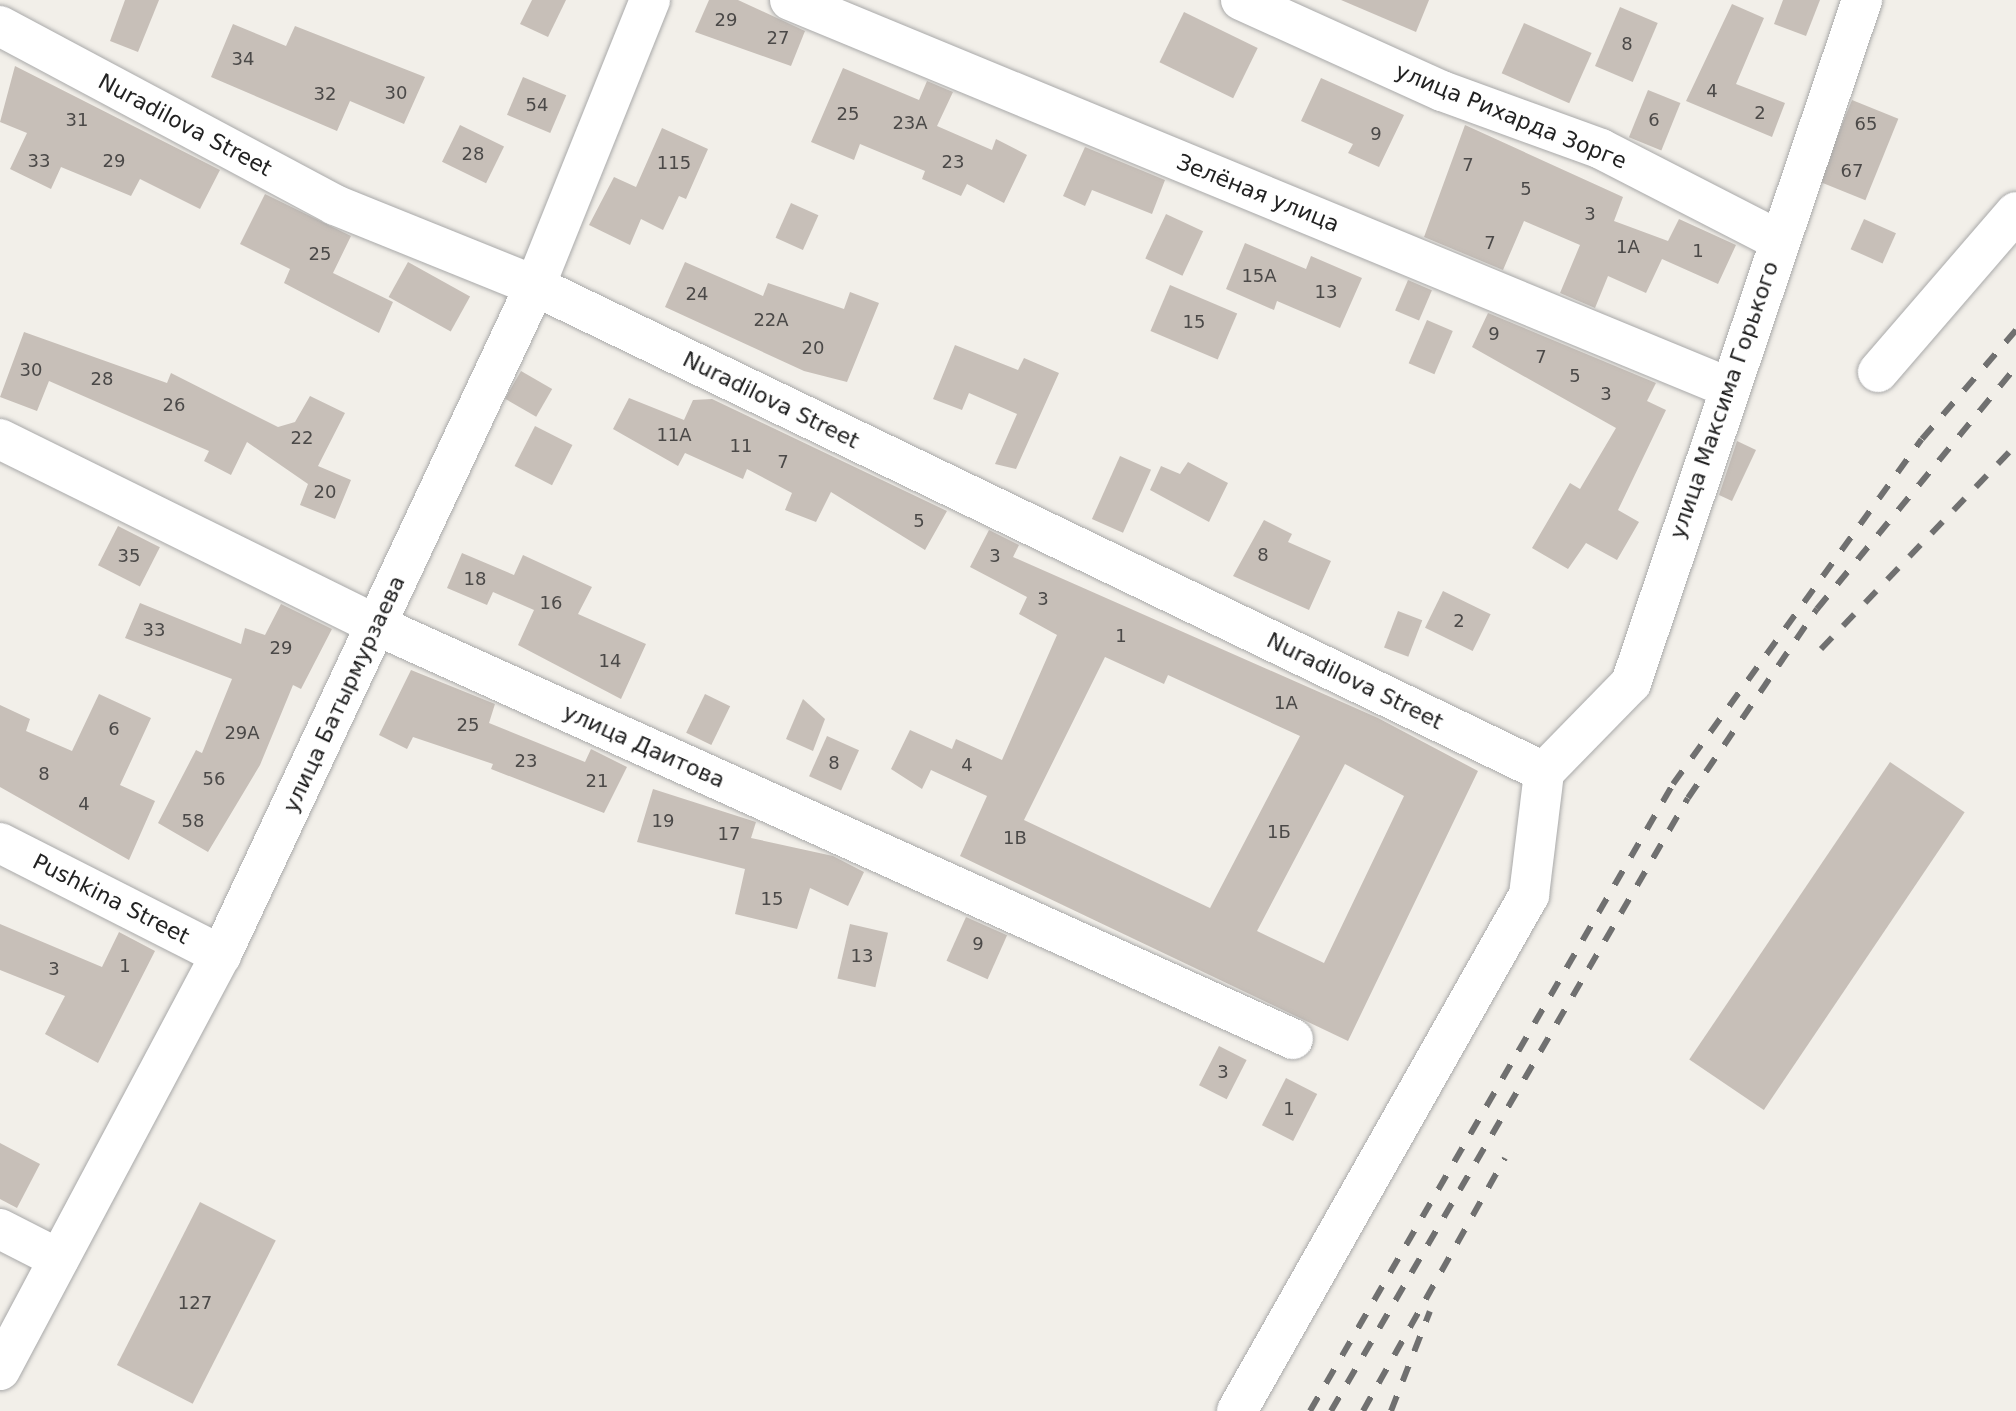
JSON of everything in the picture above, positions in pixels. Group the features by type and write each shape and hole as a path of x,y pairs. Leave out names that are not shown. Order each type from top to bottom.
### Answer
{"street":[{"name":"улица Батырмурзаева","path":"0,1370 221,955 535,286 650,0"},
{"name":"Зелёная улица","path":"790,0 1727,387"},
{"name":"улица Максима Горького","path":"1544,772 1631,683 1727,387 1862,0"},
{"name":"улица Рихарда Зорге","path":"1266,5 1442,91 1601,149 1778,240"},
{"name":"Nuradilova Street","path":"0,26 335,205 535,286 1544,772"},
{"path":"1878,372 2016,212"},
{"name":"улица Даитова","path":"0,439 376,625 1293,1039"},
{"path":"1237,1411 1529,895 1544,772"},
{"name":"Pushkina Street","path":"0,843 221,955"},
{"path":"0,1229 59,1259"}],"building":[{"path":"125,0 159,0 138,52 110,41"},
{"path":"532,0 566,0 548,37 520,24"},
{"path":"709,0 738,0 805,31 791,66 695,32"},
{"path":"1341,0 1429,0 1416,32"},
{"path":"1783,0 1820,0 1806,36 1774,24"},
{"path":"1732,4 1764,18 1736,84 1785,103 1772,137 1686,101"},
{"path":"1620,7 1658,23 1633,82 1595,66"},
{"path":"1184,12 1258,48 1233,98 1159,62"},
{"path":"1524,23 1592,53 1569,103 1502,73"},
{"path":"233,24 286,46 295,26 425,77 404,124 350,101 337,131 211,77"},
{"path":"15,66 220,170 200,209 140,179 131,196 61,167 51,189 10,169 27,133 0,122"},
{"path":"843,68 919,100 927,81 953,92 937,126 992,150 996,139 1027,155 1004,203 967,184 961,196 922,179 925,171 860,144 854,160 811,142"},
{"path":"523,77 566,95 550,133 507,115"},
{"path":"1321,78 1404,115 1379,167 1348,153 1353,144 1301,121"},
{"path":"1648,90 1680,103 1661,150 1629,137"},
{"path":"1852,100 1898,119 1865,200 1819,182"},
{"path":"460,125 504,146 486,183 442,162"},
{"path":"1465,125 1623,197 1614,221 1668,241 1679,219 1736,245 1718,284 1662,259 1646,293 1608,276 1595,308 1560,293 1580,245 1524,221 1503,270 1424,237"},
{"path":"662,128 708,149 686,199 679,196 663,230 641,219 630,245 589,225 614,177 636,187"},
{"path":"1085,147 1165,180 1152,214 1092,190 1085,206 1063,196"},
{"path":"265,194 351,236 333,273 393,302 379,333 284,283 290,269 240,244"},
{"path":"791,203 818,215 803,250 776,238"},
{"path":"1166,214 1203,231 1182,276 1145,258"},
{"path":"1864,219 1896,233 1883,263 1851,249"},
{"path":"1245,243 1306,269 1311,256 1362,278 1340,328 1277,301 1274,310 1226,289"},
{"path":"408,262 470,296 451,331 389,297"},
{"path":"685,262 763,296 768,283 844,309 850,292 879,303 847,382 804,371 665,307"},
{"path":"1408,280 1432,290 1419,321 1395,310"},
{"path":"1170,285 1237,314 1218,360 1150,331"},
{"path":"1488,313 1656,383 1647,401 1666,410 1618,510 1639,522 1617,560 1586,543 1568,569 1532,548 1570,483 1580,489 1616,428 1472,347"},
{"path":"1427,320 1453,331 1434,374 1409,363"},
{"path":"24,332 167,383 171,373 278,427 295,422 310,396 345,413 318,466 351,480 335,519 300,505 308,484 247,442 231,475 204,461 209,451 49,381 37,411 0,397"},
{"path":"955,345 1018,370 1024,358 1059,373 1016,469 995,464 1017,414 969,393 962,410 933,399"},
{"path":"521,371 552,389 536,417 505,399"},
{"path":"629,398 684,420 693,400 712,399 947,511 925,550 831,492 816,522 785,510 792,493 747,469 743,479 685,453 678,466 613,429"},
{"path":"535,426 572,445 552,485 515,466"},
{"path":"1737,441 1756,450 1732,501 1719,495"},
{"path":"1120,456 1151,470 1123,533 1092,519"},
{"path":"1188,462 1228,483 1209,522 1150,490 1161,466 1180,474"},
{"path":"1264,520 1292,534 1288,542 1331,561 1309,610 1233,576"},
{"path":"118,526 160,547 140,587 98,565"},
{"path":"989,530 1019,545 1013,557 1378,718 1478,771 1348,1041 960,856 987,796 931,770 922,789 891,769 910,730 952,749 956,739 1002,760 1057,635 1019,614 1027,597 970,567","holes":["1105,657 1164,684 1168,675 1300,736 1210,908 1024,820","1345,764 1404,796 1324,963 1257,931"]},
{"path":"462,553 514,575 523,555 592,587 578,614 646,644 621,699 518,645 534,610 493,592 487,605 447,588"},
{"path":"1443,591 1491,614 1473,651 1425,628"},
{"path":"140,603 241,644 245,628 265,635 281,604 332,629 301,689 293,685 260,765 208,852 158,823 196,750 202,753 232,679 125,638"},
{"path":"1398,611 1422,620 1408,657 1384,647"},
{"path":"411,670 495,704 489,723 585,762 591,749 627,767 604,813 491,769 493,764 413,737 407,749 379,735"},
{"path":"99,694 151,718 120,785 155,801 129,860 0,787 0,705 30,719 26,731 72,751"},
{"path":"705,694 730,706 711,745 686,733"},
{"path":"803,699 825,719 813,751 786,739"},
{"path":"827,736 859,750 841,790 809,776"},
{"path":"1890,762 1965,812 1764,1110 1689,1060"},
{"path":"653,789 756,822 751,838 833,856 864,872 848,906 810,888 797,929 735,914 745,869 637,842"},
{"path":"966,917 1007,935 988,979 946,961"},
{"path":"0,924 102,967 119,932 155,951 98,1063 45,1034 65,996 0,970"},
{"path":"850,924 888,933 875,987 837,979"},
{"path":"1219,1046 1247,1060 1227,1099 1199,1085"},
{"path":"1286,1078 1317,1094 1293,1141 1262,1125"},
{"path":"0,1143 40,1164 17,1208 0,1199"},
{"path":"200,1202 276,1241 193,1404 117,1365"}],"railway":[{"path":"1310,1411 1673,784 1922,439 2016,330"},
{"path":"1331,1411 1688,798 1817,609 2016,367"},
{"path":"1821,649 2016,445"},
{"path":"1363,1411 1505,1158"},
{"path":"1391,1411 1430,1311"}]}
